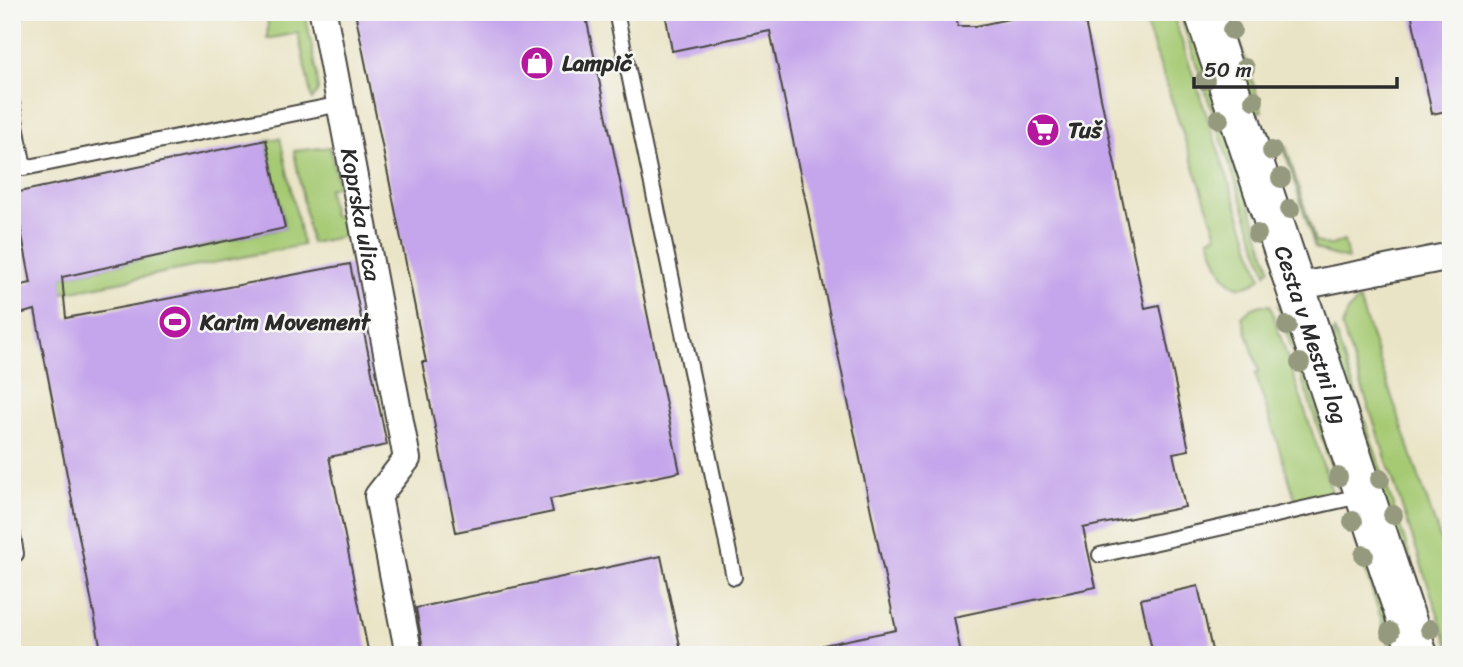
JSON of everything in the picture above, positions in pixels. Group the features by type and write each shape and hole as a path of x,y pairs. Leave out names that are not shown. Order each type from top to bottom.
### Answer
{"street":[{"name":"Koprska ulica","path":"323,12 407,459 378,496 409,655"},
{"name":"Cesta v Mestni log","path":"1204,12 1418,655"},
{"path":"1296,287 1451,256"}],"lane":[{"path":"616,12 734,577"},
{"path":"12,104 24,168 341,104"},
{"path":"1100,555 1365,495"},
{"path":"12,530 16,554 12,555"}],"green space":[{"path":"286,12 305,12 317,73 318,91 312,100 298,33 267,39 268,18"},
{"path":"1142,12 1172,12 1261,278 1249,285 1232,283 1220,269 1216,259 1209,239 1217,235"},
{"path":"1179,12 1188,12 1270,268 1266,273"},
{"path":"1220,12 1230,12 1262,111 1254,113"},
{"path":"280,138 303,245 63,293 61,277 285,228 266,140"},
{"path":"330,147 338,186 328,189 333,216 344,215 347,236 311,243 294,151"},
{"path":"1286,147 1315,241 1328,246 1344,241 1348,259 1315,248 1284,148"},
{"path":"1359,300 1451,571 1451,653 1342,327 1348,311"},
{"path":"1260,305 1270,305 1332,492 1299,500 1295,498 1255,373 1259,371 1242,317"},
{"path":"1278,307 1286,314 1341,483 1338,488"},
{"path":"1334,329 1443,655 1434,655 1332,344"},
{"path":"1347,514 1353,517 1401,655 1393,655"}],"building":[{"path":"355,12 585,12 680,472 550,499 553,512 456,532 422,362 426,362"},
{"path":"665,12 955,12 958,26 976,26 1041,12 1083,12 1145,308 1159,305 1189,450 1173,453 1185,507 1083,528 1096,587 954,617 961,655 824,655 823,645 896,630 770,31 672,51"},
{"path":"1411,12 1451,12 1451,110 1432,114"},
{"path":"266,140 285,228 62,277 66,318 350,264 387,445 329,457 369,655 102,655 35,310 19,314 13,287 31,283 14,193"},
{"path":"661,556 682,655 424,655 416,608"},
{"path":"1198,586 1213,655 1153,655 1141,599"}],"place":[{"name":"Lampič","path":"537,63"},
{"name":"Tuš","path":"1043,130"},
{"name":"Karim Movement","path":"175,322"}]}
